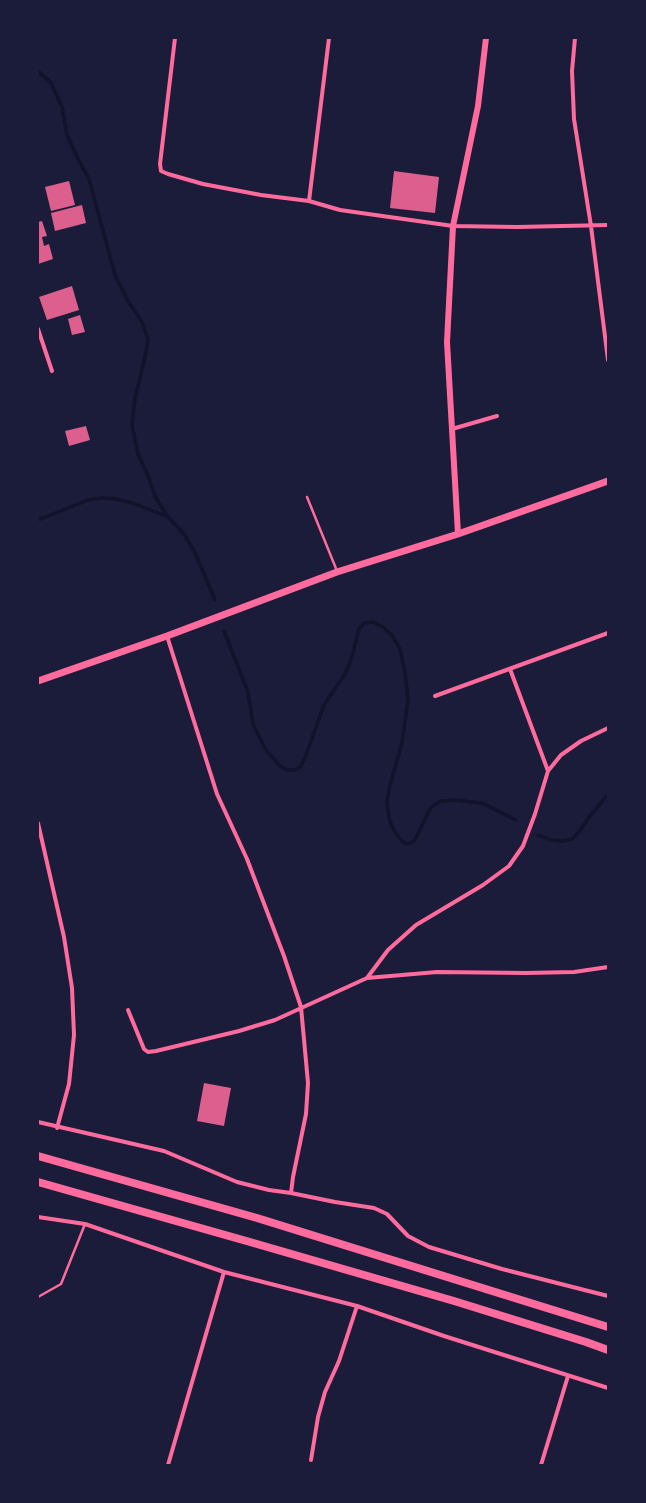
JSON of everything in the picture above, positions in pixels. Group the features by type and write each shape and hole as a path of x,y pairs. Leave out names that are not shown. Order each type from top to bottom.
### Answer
{"main road":[{"path":"38,681 167,636 337,572 458,534 608,481"},
{"path":"38,1156 257,1218 593,1321 608,1327"},
{"path":"38,1182 454,1301 608,1350"}],"street":[{"path":"175,38 160,164 161,171 203,184 261,195 309,201 340,210 453,226 608,225"},
{"path":"309,201 329,38"},
{"path":"458,534 447,342 453,226 478,106 486,38"},
{"path":"575,38 572,71 574,119 592,226 608,360"},
{"path":"38,329 52,371"},
{"path":"452,429 497,416"},
{"path":"435,696 608,633"},
{"path":"167,636 217,794 247,859 284,956 301,1007 308,1083 306,1114 294,1170 291,1193"},
{"path":"510,669 548,771"},
{"path":"367,978 388,950 416,925 482,885 509,866 523,846 536,814 548,771 561,755 581,741 608,728"},
{"path":"38,823 64,937 72,988 74,1035 69,1084 57,1128"},
{"path":"128,1010 142,1045 148,1052 239,1031 275,1020 367,978 437,972 574,972 608,967"},
{"path":"38,1122 57,1128 164,1151 238,1182 269,1190 374,1208 387,1214 408,1236 428,1247 502,1269 608,1296"},
{"path":"38,1217 85,1224 224,1272 357,1306 608,1388"},
{"path":"168,1465 224,1272"},
{"path":"311,1460 318,1417 326,1392 339,1361 357,1306"},
{"path":"541,1465 568,1376"}],"lane":[{"path":"307,497 337,572"},
{"path":"38,1297 61,1284 85,1224"}],"building":[{"path":"394,171 439,177 435,213 390,208"},
{"path":"69,181 75,205 51,211 45,187"},
{"path":"82,205 86,223 55,231 51,213"},
{"path":"42,221 47,236 42,237 44,246 49,244 53,259 38,264 38,222"},
{"path":"72,286 79,310 47,320 39,297"},
{"path":"80,315 85,332 72,335 68,319"},
{"path":"86,426 90,440 69,446 65,431"},
{"path":"204,1083 231,1088 224,1126 197,1121"}],"waterway":[{"path":"38,71 51,83 62,107 67,135 89,179 115,275 128,301 142,322 148,339 135,398 132,425 138,454 156,498 168,517 184,534 195,553 215,600"},
{"path":"38,520 88,500 101,498 116,499 133,503 168,517"},
{"path":"224,631 248,692 253,724 266,750 280,766 287,770 295,770 300,767 305,758 324,705 345,674 351,660 359,629 364,623 373,622 383,627 392,635 400,649 405,672 408,700 402,743 390,785 387,802 389,818 393,829 400,839 406,844 411,843 415,840 431,807 441,801 454,800 482,803 516,820"},
{"path":"538,835 551,840 562,841 572,839 608,796"}]}
